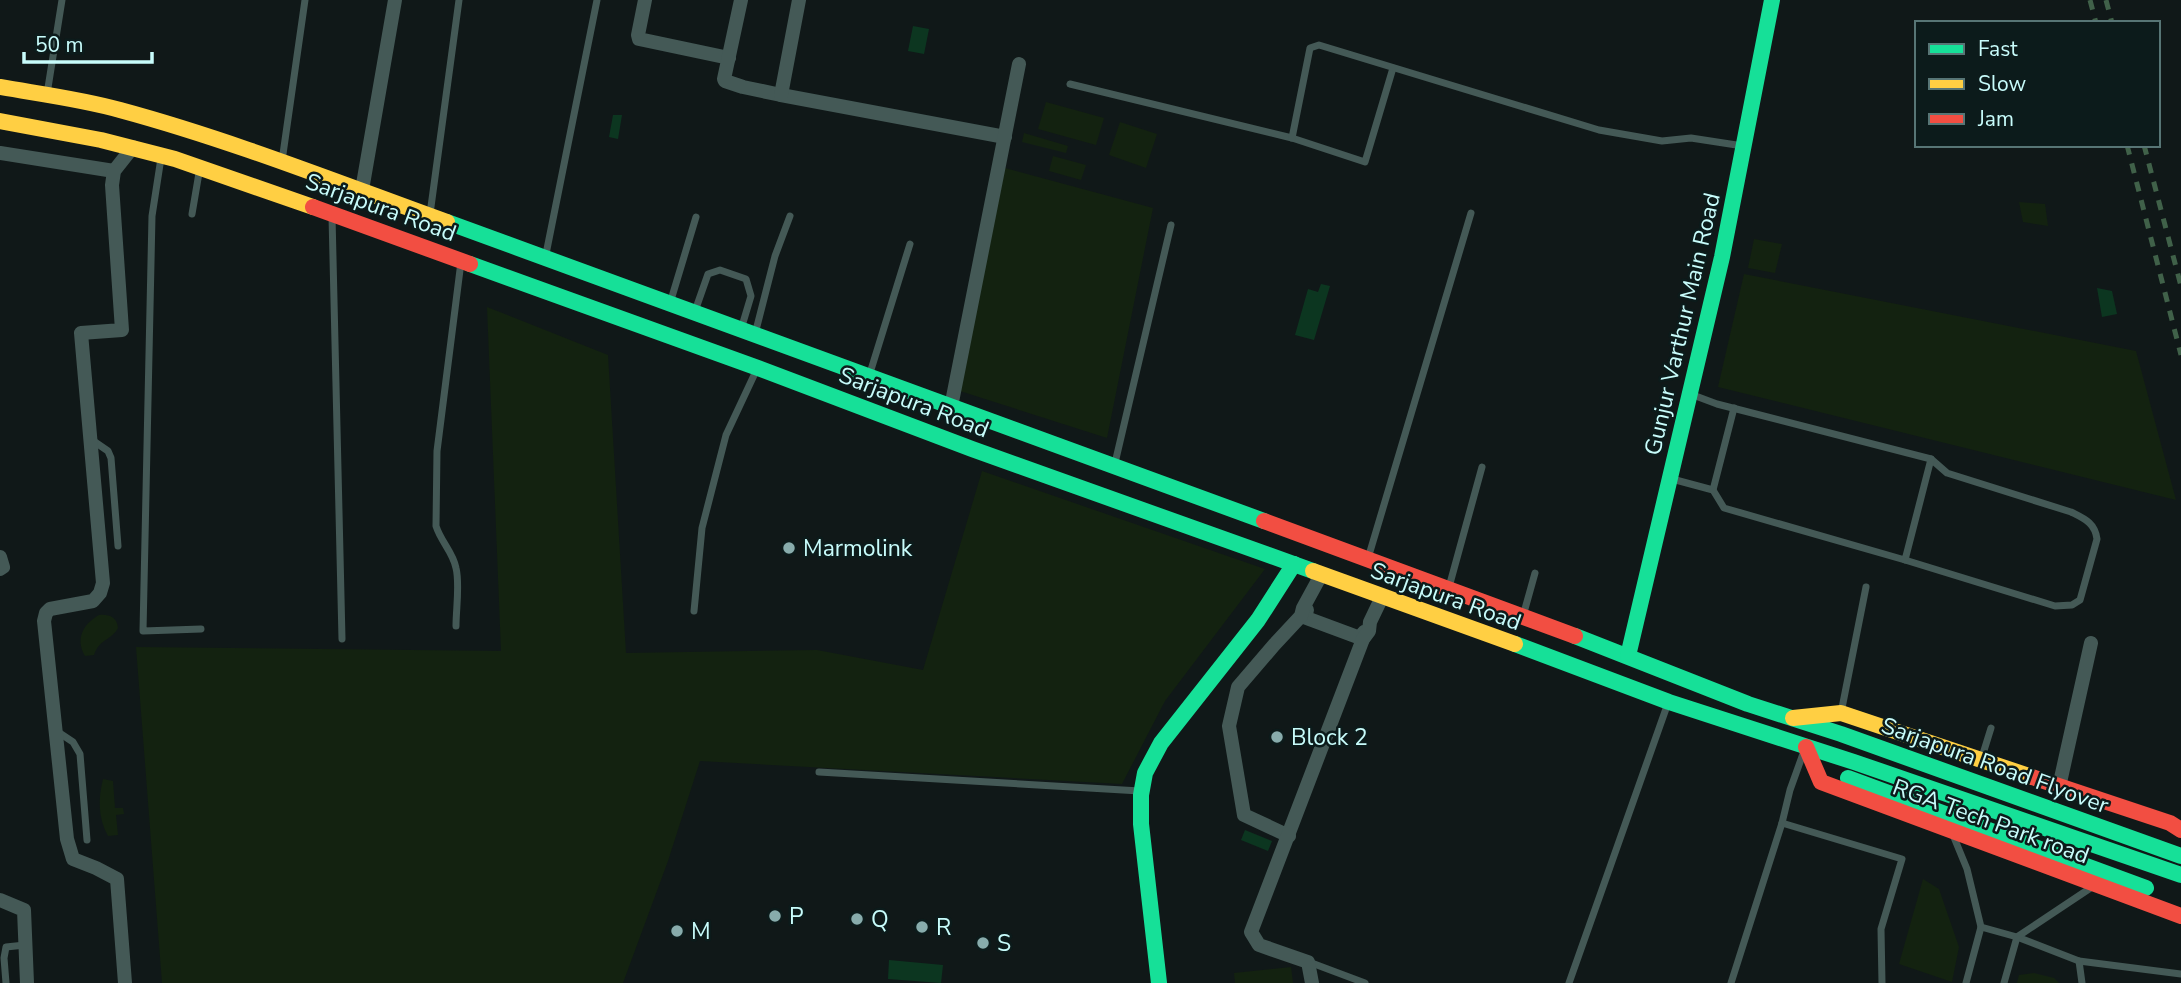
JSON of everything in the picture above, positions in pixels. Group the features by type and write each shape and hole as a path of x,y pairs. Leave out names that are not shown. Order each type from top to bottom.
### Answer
{"main road":[{"name":"Gunjur Varthur Main Road","path":"1628,656 1722,257 1772,0"},
{"name":"Sarjapura Road","path":"0,88 117,110 179,127 670,302 951,407 1051,460 1321,575 1669,702 1812,749"},
{"name":"Sarjapura Road","path":"0,121 161,153 758,368 1051,460 1114,467 1628,656 1748,704 1793,718"},
{"path":"1159,983 1141,824 1141,792 1149,764 1157,750 1245,638 1283,585 1294,564"},
{"path":"1793,718 1841,713 2175,826 2168,845 2140,893"},
{"name":"Sarjapura Road Flyover","path":"1793,718 2181,856"},
{"name":"Sarjapura Road Flyover","path":"1812,749 2181,875"},
{"name":"RGA Tech Park road","path":"1812,749 1827,770 1953,825 2140,893 2181,916"}],"street":[{"path":"362,190 395,0"},
{"path":"645,0 639,38 729,58"},
{"path":"741,0 725,81 781,95 1004,137"},
{"path":"781,95 799,0"},
{"path":"951,407 1019,64"},
{"path":"125,983 117,879 73,859 67,839 44,621 50,609 93,601 100,593 103,583 81,333 122,330 112,185 114,171 133,147"},
{"path":"0,153 114,171"},
{"path":"0,557 3,567 0,569"},
{"path":"1289,836 1244,815 1229,726 1238,687 1301,616 1321,575"},
{"path":"1312,983 1308,962 1259,945 1251,932 1363,639 1369,631 1370,622 1382,597"},
{"path":"1301,616 1363,639"},
{"path":"2059,787 2091,643"},
{"path":"0,900 23,910 27,983"}],"lane":[{"path":"47,95 62,0"},
{"path":"282,162 305,0"},
{"path":"430,217 459,0"},
{"path":"545,258 597,0"},
{"path":"1292,138 1310,48 1319,45 1599,130 1662,141 1691,138 1744,146"},
{"path":"1070,84 1292,138 1365,162 1393,68"},
{"path":"161,153 152,216 143,631 201,629"},
{"path":"192,214 200,166"},
{"path":"332,213 342,639"},
{"path":"1368,559 1471,213"},
{"path":"748,332 790,216"},
{"path":"670,302 696,217"},
{"path":"1114,467 1171,226"},
{"path":"869,377 910,244"},
{"path":"456,626 457,569 436,526 437,451 461,260"},
{"path":"695,312 708,274 720,270 746,279 751,296 748,332"},
{"path":"694,611 702,528 726,435 758,368"},
{"path":"1671,478 1713,490 1724,508 2054,606 2072,605 2080,600 2097,539 2090,521 2071,512 1947,473 1931,459 1690,394"},
{"path":"1713,490 1734,408"},
{"path":"90,439 108,451 111,458 118,546"},
{"path":"1905,560 1931,459"},
{"path":"1448,590 1482,467"},
{"path":"1523,617 1535,573"},
{"path":"1841,713 1866,587"},
{"path":"1569,983 1669,702"},
{"path":"1980,760 1992,728"},
{"path":"55,730 73,742 80,754 87,840"},
{"path":"1731,983 1790,790 1812,749"},
{"path":"819,772 1141,792"},
{"path":"1782,823 1902,859 1881,929 1882,983"},
{"path":"1953,825 1981,927 1966,983"},
{"path":"2004,983 2017,937 2099,879"},
{"path":"1981,927 2017,937 2079,961 2181,974"},
{"path":"6,983 6,947 25,944"},
{"path":"2079,961 2082,983"},
{"path":"1308,962 1365,983"}],"shaded area":[{"path":"913,26 929,29 924,54 908,51"},
{"path":"1046,102 1104,118 1096,145 1038,129"},
{"path":"613,115 622,115 618,139 609,137"},
{"path":"1120,122 1157,134 1146,168 1109,155"},
{"path":"1024,133 1068,146 1066,153 1022,142"},
{"path":"1053,156 1086,165 1081,180 1049,171"},
{"path":"1005,168 1153,208 1107,438 960,391"},
{"path":"2019,202 2045,204 2048,226 2023,222"},
{"path":"1754,239 1782,244 1775,273 1748,268"},
{"path":"1744,274 2136,351 2176,500 1718,387"},
{"path":"1321,284 1330,286 1314,340 1295,335 1308,289 1318,292"},
{"path":"2097,288 2112,291 2117,314 2102,317"},
{"path":"487,307 608,355 626,653 817,650 923,670 982,471 1265,569 1165,701 1122,784 700,761 668,861 623,983 162,983 136,647 501,651"},
{"path":"99,615 112,617 118,628 99,645 94,655 85,656 81,644 82,632"},
{"path":"103,779 113,781 115,808 123,808 124,814 116,815 118,835 108,836 102,822 100,794"},
{"path":"1245,830 1272,841 1268,851 1241,840"},
{"path":"1923,879 1939,889 1959,947 1952,982 1899,964"},
{"path":"889,960 943,965 941,983 888,979"},
{"path":"1291,967 1293,983 1235,983 1234,973"},
{"path":"2034,973 2054,978 2059,983 2017,983 2019,975"}],"railway":[{"path":"2090,0 2095,21"},
{"path":"2106,0 2111,21"},
{"path":"2128,147 2181,355"},
{"path":"2145,147 2181,286"}],"traffic: fast":[{"path":"1628,656 1722,257 1772,0"},
{"path":"447,222 1264,521"},
{"path":"470,264 1313,571"},
{"path":"1159,983 1141,824 1141,795 1145,773 1161,743 1258,620 1294,564"},
{"path":"1575,636 1748,704 1841,734 2181,856"},
{"path":"1515,644 1669,702 1854,762 2181,875"},
{"path":"1848,778 2146,888"}],"traffic: slow":[{"path":"0,87 90,103 161,122 285,163 447,222"},
{"path":"0,121 101,140 175,159 313,207"},
{"path":"1313,571 1515,644"},
{"path":"1793,718 1841,713 2032,777"}],"traffic: jam":[{"path":"313,207 470,264"},
{"path":"1264,521 1575,636"},
{"path":"1806,747 1821,782 2181,916"},
{"path":"2032,777 2170,823 2181,830"}],"place":[{"name":"Marmolink","path":"789,548"},
{"name":"Block 2","path":"1277,737"},
{"name":"P","path":"775,916"},
{"name":"Q","path":"857,919"},
{"name":"R","path":"922,927"},
{"name":"M","path":"677,931"},
{"name":"S","path":"983,943"}]}
